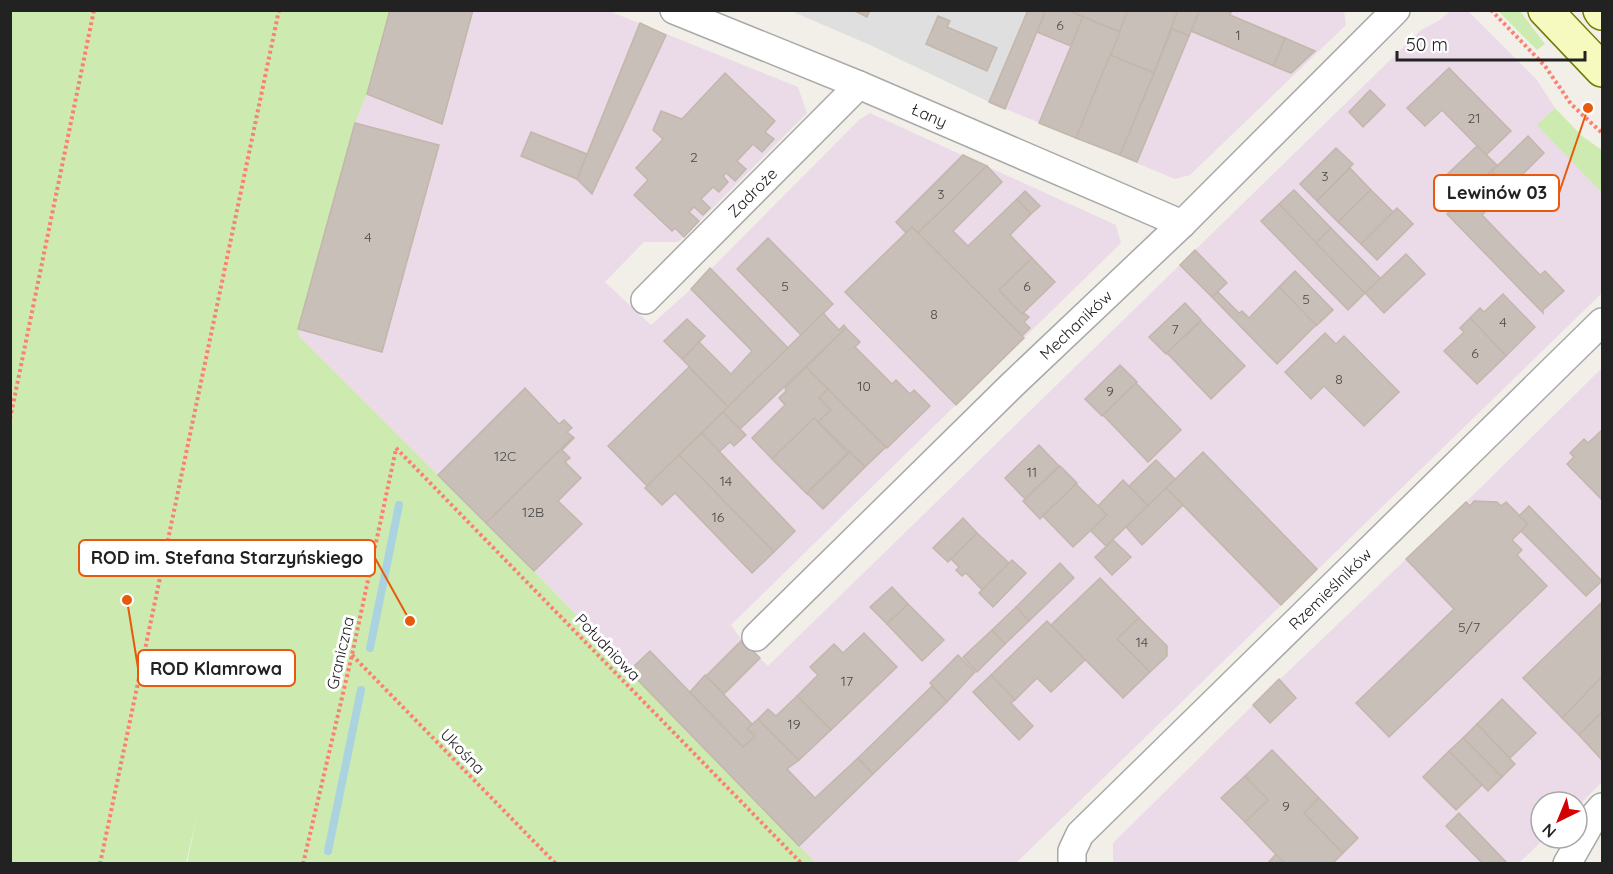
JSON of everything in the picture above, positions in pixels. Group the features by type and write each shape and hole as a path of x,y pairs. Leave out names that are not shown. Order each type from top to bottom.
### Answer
{"main road":[{"path":"1545,10 1602,70"}],"street":[{"name":"Łany","path":"674,10 859,85 1182,224"},
{"name":"Mechaników","path":"756,637 1002,394 1182,224 1396,10"},
{"name":"Zadroże","path":"645,300 859,85"},
{"name":"Rzemieślników","path":"1072,864 1072,851 1080,834 1602,322"},
{"path":"1566,864 1594,815 1602,807"}],"path":[{"path":"10,419 94,10"},
{"path":"100,864 279,10"},
{"path":"1491,10 1545,66 1575,108 1602,133"},
{"name":"Graniczna","path":"303,864 352,656 396,448"},
{"name":"Południowa","path":"396,448 802,864"},
{"name":"Ukośna","path":"352,656 556,864"}],"shaded area":[{"path":"390,11 609,11 798,87 807,113 684,237 678,242 644,242 605,282 651,325 691,289 860,119 870,113 1116,225 1121,243 731,625 742,640 768,666 1421,30 1440,20 1450,11 1468,11 1537,80 1555,108 1538,125 1602,193 1602,293 1016,863 816,863 534,571 299,336 298,329 355,123 367,94"},
{"path":"791,11 1028,11 989,102 870,45"},
{"path":"1028,11 1344,11 1346,25 1190,175 1175,179 989,102"},
{"path":"1602,368 1602,782 1589,795 1589,790 1529,790 1529,850 1533,850 1519,863 1113,864 1113,843 1253,705 1466,502"}],"green space":[{"path":"10,11 390,11 367,94 355,123 298,329 299,336 534,571 816,863 187,863 197,815 186,863 11,863"},
{"path":"1498,11 1520,11 1545,44 1537,50"},
{"path":"1555,108 1582,136 1602,150 1602,193 1537,125"}],"building":[{"path":"390,10 473,10 442,124 367,94"},
{"path":"853,10 870,10 867,17"},
{"path":"1028,10 1046,10 1005,109 989,102"},
{"path":"1046,10 1068,10 1083,17 1071,46 1037,32"},
{"path":"1068,10 1128,10 1120,32"},
{"path":"1128,10 1178,10 1154,73 1110,55"},
{"path":"1178,10 1200,10 1189,36 1171,28"},
{"path":"1200,10 1232,10 1230,15 1285,38 1274,66 1191,31"},
{"path":"938,16 950,21 947,27 997,48 987,71 926,44"},
{"path":"1083,17 1120,32 1076,138 1039,123"},
{"path":"640,23 666,35 592,194 577,179"},
{"path":"1172,29 1189,36 1137,162 1120,155"},
{"path":"1285,38 1315,51 1291,73 1274,66"},
{"path":"1110,55 1154,73 1120,155 1076,138"},
{"path":"1449,68 1511,131 1486,155 1442,110 1425,126 1407,108"},
{"path":"725,73 775,121 765,132 774,139 762,152 753,144 737,161 746,169 735,181 726,173 723,176 728,182 719,192 713,187 701,199 710,208 703,215 694,207 689,212 699,221 684,237 675,228 672,231 634,195 648,180 636,168 663,139 653,130 661,111 682,119"},
{"path":"1370,90 1385,105 1363,127 1349,112"},
{"path":"355,123 439,145 382,352 298,329"},
{"path":"531,132 587,154 577,179 521,156"},
{"path":"1528,136 1544,153 1508,189 1492,171"},
{"path":"1477,146 1497,165 1456,205 1437,184"},
{"path":"1336,148 1353,164 1317,201 1300,184"},
{"path":"963,155 987,166 918,233 912,227 906,233 896,222"},
{"path":"987,166 1002,182 953,231 968,246 1017,199 1031,214 1010,235 1032,258 999,290 1022,314 1029,317 1024,322 1030,328 1022,336 918,233"},
{"path":"1350,168 1371,190 1338,222 1317,201"},
{"path":"1492,171 1508,189 1482,215 1540,275 1545,271 1564,291 1543,310 1543,313 1447,214"},
{"path":"1294,190 1331,228 1316,243 1279,204"},
{"path":"1371,190 1393,212 1361,244 1338,222"},
{"path":"1025,191 1040,206 1031,214 1017,199"},
{"path":"1279,204 1365,293 1348,310 1261,221"},
{"path":"1397,208 1413,224 1377,260 1361,244"},
{"path":"912,227 1024,338 956,405 845,292"},
{"path":"1331,228 1381,279 1365,293 1316,243"},
{"path":"768,238 833,304 801,335 737,269"},
{"path":"1195,250 1227,283 1212,297 1180,265"},
{"path":"1406,254 1425,274 1384,313 1365,293"},
{"path":"1032,258 1055,282 1022,314 999,290"},
{"path":"710,268 788,348 728,407 682,359 699,342 731,374 752,351 691,289"},
{"path":"1295,271 1333,310 1316,326 1279,287"},
{"path":"1279,287 1316,325 1277,364 1212,297 1218,292 1239,313 1242,311 1249,318"},
{"path":"1503,294 1535,327 1506,356 1470,318 1480,308 1484,312"},
{"path":"1185,303 1201,320 1166,354 1149,337"},
{"path":"823,313 839,330 844,325 846,328 740,429 723,412"},
{"path":"1470,318 1506,356 1477,384 1444,351 1464,332 1460,328"},
{"path":"687,319 705,336 682,359 664,341"},
{"path":"1201,321 1245,366 1211,399 1167,353"},
{"path":"846,328 860,342 855,347 892,384 896,380 910,394 914,390 930,406 887,448 806,367"},
{"path":"1325,333 1336,344 1344,336 1399,392 1364,426 1324,386 1311,399 1285,372"},
{"path":"1120,365 1137,382 1102,416 1085,399"},
{"path":"689,367 728,407 647,486 608,446"},
{"path":"806,367 828,389 819,398 831,410 818,422 814,418 772,459 752,438 785,405 779,398 786,391 785,388"},
{"path":"1136,383 1181,430 1148,462 1103,415"},
{"path":"525,388 559,424 564,420 572,428 567,432 573,437 486,523 438,475"},
{"path":"828,389 886,447 865,467 818,422 831,410 819,398"},
{"path":"723,412 746,435 734,446 730,442 719,452 702,433"},
{"path":"814,418 848,453 807,493 808,495 772,459"},
{"path":"1601,431 1602,500 1567,464 1574,457 1570,453 1584,439 1588,443"},
{"path":"702,433 795,531 774,552 679,455"},
{"path":"573,437 562,450 570,458 565,462 581,478 558,501 582,524 534,571 486,523"},
{"path":"1039,445 1059,466 1025,499 1005,478"},
{"path":"850,452 865,467 823,509 807,493"},
{"path":"1203,452 1317,569 1281,605 1166,488"},
{"path":"679,455 774,552 752,573 675,493 662,505 645,488"},
{"path":"1156,460 1175,479 1148,506 1129,486"},
{"path":"1060,466 1077,483 1040,519 1023,501"},
{"path":"1123,480 1148,506 1106,546 1090,530 1107,515 1098,506"},
{"path":"1076,484 1107,515 1073,547 1043,516"},
{"path":"1166,488 1183,505 1142,545 1126,527"},
{"path":"1474,501 1497,502 1501,506 1506,502 1528,524 1512,540 1522,550 1517,555 1547,586 1389,737 1356,703 1454,609 1406,559 1466,502 1470,506"},
{"path":"1529,506 1602,581 1586,596 1521,531 1528,524 1519,516"},
{"path":"963,518 977,533 948,562 933,548"},
{"path":"977,533 1009,563 982,590 966,573 962,576 956,570 959,567 951,559"},
{"path":"1113,540 1131,557 1112,575 1095,557"},
{"path":"1012,560 1026,573 993,607 979,593"},
{"path":"1060,563 1074,578 1029,621 1016,607"},
{"path":"1100,578 1139,618 1117,639 1150,672 1123,698 1051,625"},
{"path":"892,587 908,604 887,624 870,607"},
{"path":"1601,603 1602,677 1562,718 1523,678"},
{"path":"908,604 944,640 922,661 887,624"},
{"path":"1016,607 1029,621 1005,644 992,630"},
{"path":"1139,618 1167,646 1167,656 1150,672 1117,639"},
{"path":"1047,621 1085,660 1051,692 1037,678 1015,700 991,675"},
{"path":"992,630 1005,644 977,672 963,657"},
{"path":"864,633 897,667 831,730 797,696 818,675 810,667 834,644 843,653"},
{"path":"742,640 760,658 724,694 706,676"},
{"path":"650,651 743,747 755,736 747,729 758,719 799,760 787,769 815,798 858,758 873,774 799,846 629,671"},
{"path":"958,655 975,672 947,702 930,683"},
{"path":"705,675 752,724 747,729 755,736 743,747 690,692"},
{"path":"991,675 1015,700 1011,703 1033,726 1019,740 973,692"},
{"path":"1602,677 1602,712 1579,735 1562,718"},
{"path":"1279,679 1296,698 1270,723 1253,705"},
{"path":"932,686 947,702 873,774 858,758"},
{"path":"797,696 831,730 799,760 758,719 768,709 776,716"},
{"path":"1502,699 1536,733 1510,758 1477,724"},
{"path":"1602,712 1602,760 1579,735"},
{"path":"1477,724 1515,764 1502,777 1463,738"},
{"path":"1463,738 1502,777 1488,791 1449,751"},
{"path":"1272,750 1319,798 1304,813 1343,853 1332,864 1285,864 1245,822 1268,800 1245,776"},
{"path":"1449,751 1482,785 1456,810 1423,777"},
{"path":"1245,776 1268,800 1245,822 1221,798"},
{"path":"1319,798 1358,838 1343,853 1304,813"},
{"path":"1459,813 1508,864 1483,864 1446,826"},
{"path":"1276,854 1285,864 1267,864"}],"waterway":[{"path":"370,648 399,505"},
{"path":"328,851 361,690"}],"place":[{"name":"Lewinów 03","path":"1588,108"},
{"name":"ROD Klamrowa","path":"127,600"},
{"name":"ROD im. Stefana Starzyńskiego","path":"410,621"}]}
